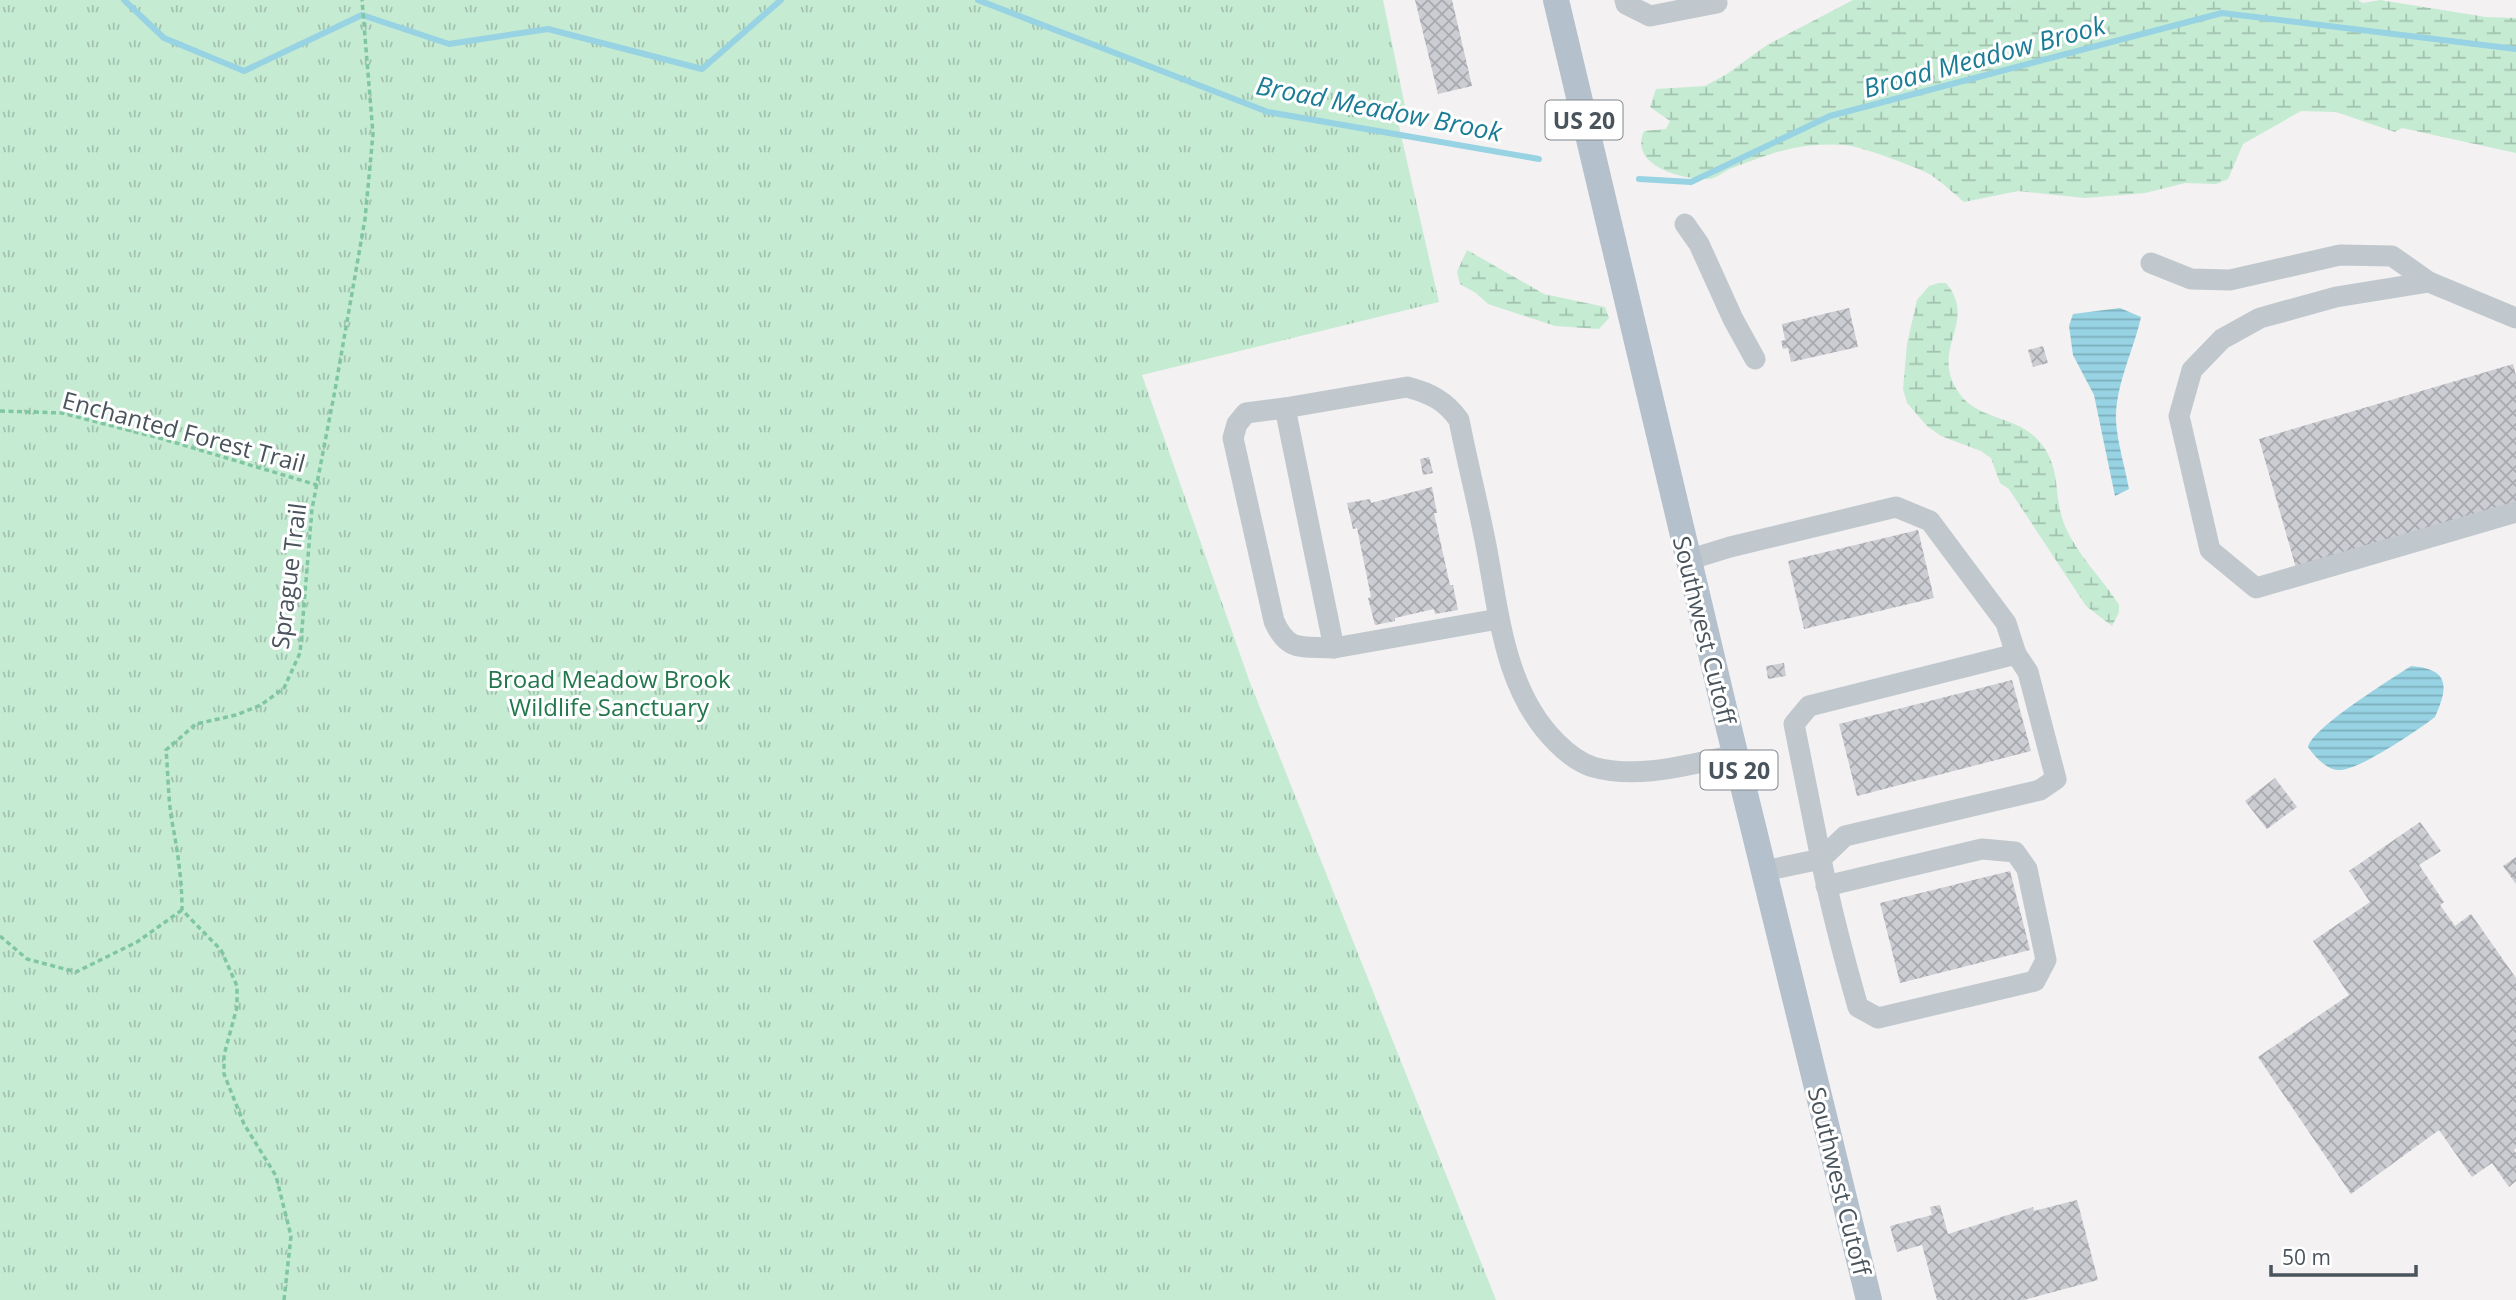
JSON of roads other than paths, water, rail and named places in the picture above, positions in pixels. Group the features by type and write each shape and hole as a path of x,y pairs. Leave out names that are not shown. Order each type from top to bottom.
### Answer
{"main road":[{"name":"Southwest Cutoff","path":"1556,0 1688,560 1869,1300"}],"lane":[{"path":"1625,0 1626,4 1650,16 1717,2"},
{"path":"1685,225 1699,244 1733,319 1755,359"},
{"path":"2151,263 2191,279 2230,280 2340,255 2392,256 2429,282 2516,318"},
{"path":"2429,282 2336,297 2260,318 2222,339 2192,370 2179,416 2210,550 2256,588 2516,512"},
{"path":"1498,619 1334,648 1295,646 1282,639 1274,621 1233,438 1237,424 1246,413 1408,387 1426,392 1452,410 1459,420 1488,556 1498,619 1510,666 1531,712 1546,733 1566,751 1590,766 1621,772 1667,769 1735,755"},
{"path":"1285,408 1334,648"},
{"path":"1688,560 1730,547 1896,507 1930,521 2006,623 2016,654 2028,672 2056,779 2040,790 1845,836 1821,859 1765,871"},
{"path":"1826,886 1982,849 2015,852 2027,869 2046,960 2035,981 1878,1018 1858,1007 1833,920 1826,886 1794,724 1809,706 2016,654"}],"water":[{"path":"2120,308 2141,317 2120,388 2116,413 2129,489 2115,496 2094,395 2073,355 2069,326 2073,314"},
{"path":"2411,666 2433,671 2442,681 2444,688 2435,717 2387,749 2347,769 2334,769 2317,758 2308,747 2323,728"}],"waterway":[{"name":"Broad Meadow Brook","path":"124,0 164,38 244,71 362,15 449,44 548,29 702,69 781,0"},
{"name":"Broad Meadow Brook","path":"978,0 1268,112 1539,159"},
{"name":"Broad Meadow Brook","path":"1639,179 1691,182 1830,116 2222,13 2516,49"}],"park label":[{"name":"Broad Meadow Brook Wildlife Sanctuary","path":"609,692"}]}
